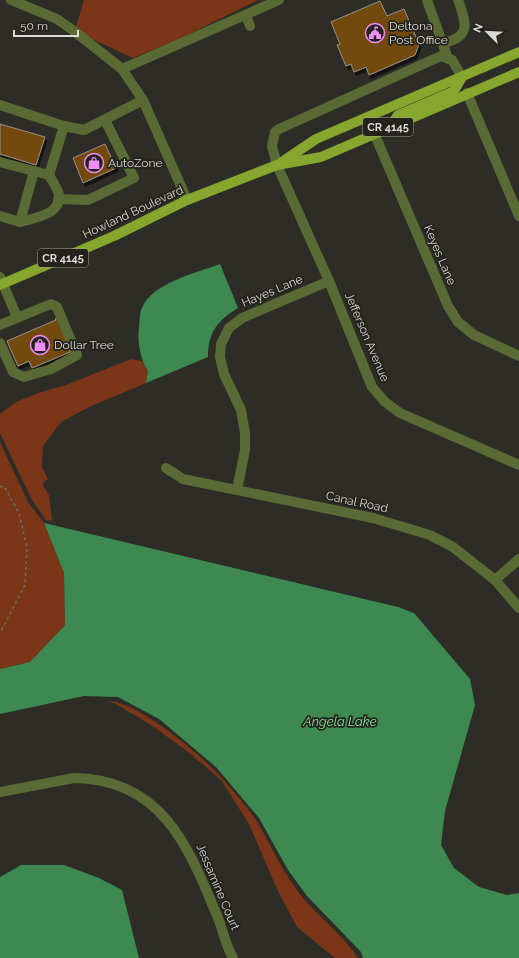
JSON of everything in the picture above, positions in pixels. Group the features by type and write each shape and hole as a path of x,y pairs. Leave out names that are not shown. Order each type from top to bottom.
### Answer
{"main road":[{"name":"Howland Boulevard","path":"277,165 316,139 519,52"},
{"name":"Howland Boulevard","path":"1,282 114,236 187,200 277,165 321,157 467,93 519,72"},
{"path":"391,126 398,115 454,91 462,77"}],"street":[{"path":"11,0 57,19 74,30 122,69 143,100 187,200"},
{"path":"122,69 279,0"},
{"path":"427,0 448,59 452,60 462,77"},
{"path":"443,43 455,40 463,34 465,27 458,0"},
{"path":"246,15 250,26"},
{"name":"Jefferson Avenue","path":"448,59 441,56 279,129 275,132 272,146 277,165 329,281 372,387 384,402 400,413 519,465"},
{"path":"467,93 516,198 519,216"},
{"path":"0,105 64,126 84,130 143,100"},
{"path":"58,199 88,200 134,178 104,120"},
{"path":"0,216 20,222 48,214 57,206 59,195 49,175 64,126"},
{"name":"Keyes Lane","path":"374,133 448,306 458,322 474,335 519,356"},
{"path":"0,162 49,175"},
{"path":"20,222 34,171"},
{"name":"Hayes Lane","path":"237,490 245,450 245,433 241,410 224,374 220,357 221,344 229,328 242,318 329,281"},
{"path":"1,282 17,317"},
{"path":"0,325 51,304 57,307 78,355 51,369 24,376 13,372 0,343"},
{"name":"Canal Road","path":"166,468 183,479 374,518 405,526 454,547 495,580 519,608"},
{"path":"495,580 519,559"},
{"name":"Jessamine Court","path":"0,792 74,778 86,778 112,782 137,794 167,818 183,840 196,866 233,958"}],"path":[{"path":"0,487 4,486 19,513 27,547 24,585 0,632"}],"shaded area":[{"path":"84,0 258,0 183,37 133,58 92,39 76,27"},
{"path":"131,359 142,361 148,371 146,383 89,407 61,422 43,446 42,467 48,479 42,484 49,495 52,521 46,520 32,500 0,433 0,414 16,402 41,392 66,385"},
{"path":"0,442 28,502 44,523 64,573 65,625 30,662 0,669"},
{"path":"108,701 120,703 148,717 192,750 218,774 256,820 296,889 310,906 339,934 358,958 335,958 297,927 277,889 249,824 221,780 187,751 151,725 116,704"}],"water":[{"path":"220,264 238,308 220,322 212,334 208,348 208,357 146,383 148,371 141,355 138,332 140,313 147,299 165,285 187,275"},
{"name":"Angela Lake","path":"44,523 398,607 414,613 470,679 475,705 445,811 441,845 454,868 479,887 507,895 519,893 519,958 363,958 361,952 307,896 288,870 259,818 216,767 159,719 118,697 84,696 0,714 0,669 30,662 65,625 64,573"},
{"path":"21,865 64,865 99,878 122,890 139,958 0,958 0,877"}],"building":[{"name":"Deltona Post Office","path":"380,1 387,16 404,9 419,44 415,55 369,75 366,67 354,72 351,64 346,66 337,45 340,44 331,22"},
{"path":"0,124 45,137 36,165 0,154"},
{"name":"AutoZone","path":"105,144 116,168 83,183 73,158"},
{"name":"Dollar Tree","path":"58,317 70,352 32,368 29,361 18,366 7,341 56,320 55,319"}],"place":[{"name":"Deltona Post Office","path":"375,33"},
{"name":"AutoZone","path":"94,163"},
{"name":"Dollar Tree","path":"40,345"}]}
